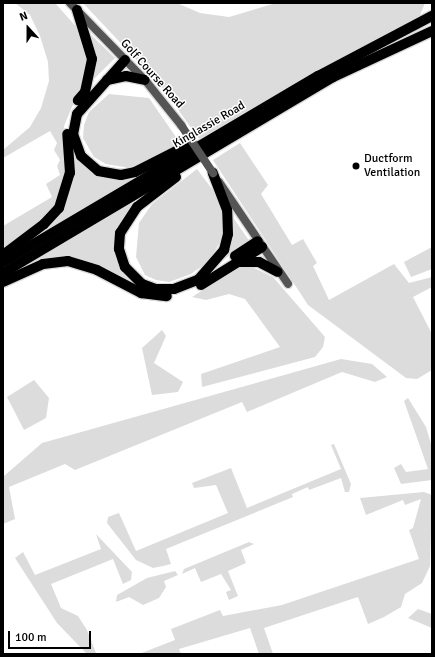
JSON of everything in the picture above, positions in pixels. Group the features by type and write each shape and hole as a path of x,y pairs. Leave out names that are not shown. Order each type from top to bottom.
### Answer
{"main road":[{"path":"73,6 91,50 85,92"},
{"name":"Kinglassie Road","path":"3,262 432,16"},
{"name":"Kinglassie Road","path":"3,273 275,106 366,60 432,31"},
{"path":"123,58 77,114 73,134 85,162 113,175 135,172 275,106"},
{"path":"3,255 48,221 65,196 71,162 67,122 72,108 85,92 123,58"},
{"path":"106,80 126,76 145,80"},
{"path":"260,244 205,276 174,289 142,284 122,262 119,244 124,223 147,197 275,106"},
{"path":"205,276 220,258 228,234 227,210 214,173"},
{"path":"3,282 43,264 68,261 97,270 141,293 165,296 196,288 237,262 260,244"},
{"path":"237,262 259,262 278,272"}],"street":[{"name":"Golf Course Road","path":"73,6 145,80 181,125 278,272 288,284"}],"shaded area":[{"path":"15,3 55,3 79,30 92,59 64,126 66,173 57,202 37,224 3,248 3,226 52,197 46,184 60,175 57,166 60,160 54,150 57,143 50,131 3,158 3,150 30,127 41,108 49,81 48,62 40,36 30,15"},
{"path":"83,3 177,3 200,13 229,17 276,3 425,3 416,25 199,139 162,87"},
{"path":"89,33 115,58 92,81 94,48"},
{"path":"117,64 75,112 71,136 75,153 90,169 112,178 126,177 161,161 163,164 18,250 52,221 64,205 72,179 70,130 74,112"},
{"path":"109,94 149,98 180,143 130,168 106,164 94,157 83,138 84,125 89,112"},
{"path":"240,143 268,185 261,194 292,245 303,239 317,263 313,266 329,300 394,264 409,283 432,277 432,287 413,297 432,334 432,370 417,379 406,378 308,305 213,160"},
{"path":"197,169 221,201 224,220 221,240 210,260 191,274 169,282 156,280 145,275 136,257 139,223 152,204"},
{"path":"158,184 125,216 117,247 144,287 200,284 178,292 155,293 80,261 4,276"},
{"path":"230,213 250,242 221,261 225,252"},
{"path":"432,247 432,269 411,277 404,262"},
{"path":"239,267 252,267 273,277 325,337 323,347 315,357 202,387 201,374 280,347 245,299 229,294 206,300 192,297"},
{"path":"162,330 166,336 154,363 183,382 178,392 152,395 142,348"},
{"path":"341,359 372,364 387,377 375,382 342,372 247,412 242,402 75,470 65,464 9,487 15,519 3,524 4,476 42,443"},
{"path":"34,380 49,398 46,418 24,430 7,397"},
{"path":"408,398 426,427 432,447 432,480 401,484 394,468 401,464 406,472 428,469 404,401"},
{"path":"334,444 351,484 349,492 345,492 341,478 309,490 308,487 292,494 293,497 166,549 171,564 153,568 136,560 107,523 108,517 119,513 136,551 228,513 216,485 194,488 192,483 231,468 247,508 341,469 331,445"},
{"path":"424,492 432,495 430,566 422,583 405,594 401,607 384,617 368,624 358,597 264,628 273,654 259,654 250,628 179,649 181,654 139,654 175,640 171,629 220,610 223,616 282,605 419,559 409,530 413,528 421,499 405,505 403,500 366,515 360,498"},
{"path":"96,534 132,572 131,580 123,584 113,559 51,584 61,608 78,616 87,630 96,653 87,654 57,623 15,558 23,552 35,575 101,549"},
{"path":"249,542 254,544 241,550 246,563 228,571 238,596 229,600 226,592 231,590 221,574 201,582 195,568 182,574 184,569"},
{"path":"175,571 178,575 164,581 166,587 159,598 143,605 129,597 116,602 117,595 147,578"},
{"path":"418,609 432,614 432,628 408,618"}],"place":[{"name":"Ductform Ventilation","path":"356,166"}]}
